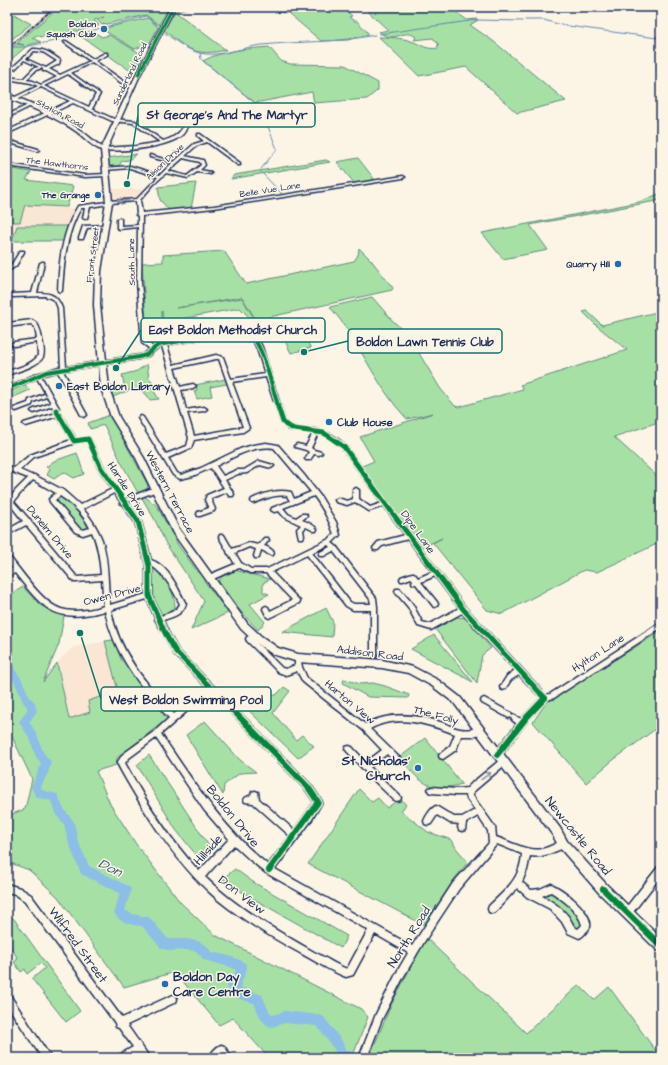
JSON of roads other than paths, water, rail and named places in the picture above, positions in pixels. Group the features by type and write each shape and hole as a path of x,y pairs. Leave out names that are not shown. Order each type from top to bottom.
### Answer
{"main road":[{"name":"Sunderland Road","path":"104,149 133,86 173,7"},
{"name":"Station Road","path":"7,96 79,131 96,147 104,149"},
{"name":"Front Street","path":"101,364 97,282 109,203 104,149"},
{"name":"Western Terrace","path":"101,364 104,388 115,417 140,458 176,531 244,626 258,639 275,651 298,658"},
{"name":"Addison Road","path":"298,658 373,663 410,670 435,683 457,700 500,758"},
{"name":"Newcastle Road","path":"500,758 556,831 563,844 603,889 661,946"}],"street":[{"path":"66,42 128,86 133,86"},
{"path":"14,68 33,50 45,51 59,61 58,63 42,69 35,69 23,81"},
{"path":"14,99 106,54"},
{"path":"23,59 29,60 42,69 60,77"},
{"path":"68,72 98,94 90,109"},
{"path":"7,78 41,86 116,121 134,122 163,143"},
{"path":"7,133 31,124 74,101"},
{"path":"8,116 30,106"},
{"path":"104,149 129,148 163,143 177,138 186,126 171,113 163,116"},
{"path":"199,135 239,164"},
{"path":"7,141 37,150"},
{"name":"Alison Drive","path":"138,200 160,176 195,145 207,141"},
{"path":"151,156 175,163"},
{"path":"166,172 185,177 190,176 203,165 202,161 182,157"},
{"name":"The Hawthorns","path":"7,165 85,176 130,167 160,176"},
{"path":"196,170 210,173"},
{"name":"Belle Vue Lane","path":"138,215 214,207 403,177"},
{"path":"60,291 61,267 66,240 74,217 80,208 138,200"},
{"name":"South Lane","path":"138,200 139,275 142,320 145,343 153,349"},
{"path":"82,238 88,206"},
{"path":"119,219 119,228 139,226"},
{"path":"84,227 105,226"},
{"path":"7,271 14,265 22,252"},
{"path":"34,295 42,263"},
{"path":"7,294 14,296 50,296 58,302 60,308 62,369 84,415"},
{"path":"7,325 32,322 38,327 41,355 38,360 7,373"},
{"name":"Dipe Lane","path":"164,343 246,328 254,336 283,422 294,429 317,431 335,439 344,447 435,573 463,609 545,698"},
{"path":"14,345 39,340"},
{"path":"7,389 38,375 62,369 101,364 146,355 164,343 192,438 189,447 164,457"},
{"path":"171,367 216,357 221,358 246,428 243,430 192,438"},
{"path":"15,471 32,456 74,441 55,409 38,375"},
{"path":"230,382 268,375"},
{"path":"178,389 193,387"},
{"path":"16,409 30,404 30,401 44,396"},
{"path":"30,404 38,420"},
{"path":"34,411 55,409"},
{"path":"26,424 38,420 55,409"},
{"path":"184,412 204,409"},
{"path":"141,418 174,474 180,477 213,466 253,446 269,444 276,446 314,493 334,524 337,535 332,541 268,570 250,571 239,565 222,537"},
{"path":"308,459 317,431"},
{"name":"Hardie Drive","path":"74,441 88,439 101,468 138,522 148,562 149,596 158,619 176,652 308,788 318,802 295,836"},
{"path":"297,446 319,453"},
{"path":"222,479 231,477 237,472 245,472 259,463 271,466"},
{"path":"200,514 212,509 208,500 209,497 229,492 213,466"},
{"path":"7,468 33,476 61,492 79,508 93,529 103,556 107,609 113,630 130,664 147,690 174,719"},
{"name":"Dunelm Drive","path":"33,476 17,493 11,502 76,580 104,577"},
{"name":"Hardie Drive","path":"123,502 155,489"},
{"path":"79,508 115,490"},
{"path":"356,490 356,500"},
{"path":"61,492 52,499 53,502 77,530 83,533 93,529"},
{"path":"254,501 268,494 283,492 289,494 293,502"},
{"path":"274,510 314,493"},
{"path":"338,500 347,503 356,500"},
{"path":"356,500 369,509 385,504"},
{"path":"280,508 288,518 297,520 314,529"},
{"path":"297,520 304,516"},
{"path":"7,533 28,521"},
{"path":"301,536 300,529 306,524"},
{"path":"376,548 380,544 409,536"},
{"path":"257,556 259,548 266,540"},
{"path":"230,552 249,545 266,549 271,553"},
{"path":"322,554 332,546 373,598 374,655"},
{"path":"308,552 348,604 353,607 374,607"},
{"name":"Owen Drive","path":"7,558 38,595 57,611 80,613 107,609 149,596"},
{"path":"148,562 154,562 161,569 183,604 182,609 178,612 158,619"},
{"path":"210,577 239,565"},
{"path":"7,575 16,569"},
{"path":"266,609 269,615 299,600 268,570"},
{"path":"415,582 435,573"},
{"path":"403,579 412,575 415,582 435,604"},
{"path":"398,591 402,600 420,624 425,627 431,628 463,609"},
{"name":"Hylton Lane","path":"545,698 552,696 661,625"},
{"path":"249,639 280,670 286,672 299,667"},
{"name":"Harton View","path":"298,658 299,667 305,680 365,728 397,760"},
{"path":"503,687 509,678 519,670"},
{"path":"157,733 210,687"},
{"path":"545,698 522,724 486,777 471,786 469,790 470,797 492,830 494,840 526,852 544,853 563,844"},
{"path":"484,701 522,724"},
{"name":"The Folly","path":"365,728 373,723 398,718 422,720 459,732 472,734 479,731"},
{"path":"443,756 453,748 459,732"},
{"name":"Don View","path":"157,733 126,756 121,763 160,830 200,876 238,911 346,973 350,972 373,928"},
{"name":"Boldon Drive","path":"157,733 206,805 233,840 253,859 269,870 414,952"},
{"path":"349,749 397,798"},
{"path":"366,766 386,750"},
{"path":"432,790 456,792 469,790"},
{"path":"253,798 295,836 269,870"},
{"path":"428,821 436,810 463,824 480,811"},
{"name":"Hillside","path":"200,876 233,840"},
{"name":"North Road","path":"363,1058 390,996 414,952 456,886 493,844 494,840"},
{"path":"492,908 517,883 524,872 526,852"},
{"path":"627,913 661,870"},
{"path":"517,883 530,894 552,906 565,919 571,930 579,934 586,926 585,918 567,898 551,888 540,893 530,894"},
{"name":"Wilfred Street","path":"9,888 23,894 28,898 119,1024 146,1058"},
{"path":"7,998 47,1058"},
{"path":"119,1024 172,999"},
{"path":"122,1058 138,1049"},
{"path":"212,1058 221,1050 228,1058"}],"waterway":[{"path":"64,38 146,16 157,25"},
{"path":"380,34 476,20 522,21"},
{"path":"525,20 544,20 561,25 657,38 656,37 661,34"},
{"path":"165,33 188,49 200,53"},
{"path":"200,53 219,54 262,45 333,41 375,35"},
{"path":"13,47 25,47 59,40"},
{"path":"200,53 201,59"},
{"path":"202,60 260,107 277,149 261,169"},
{"path":"261,172 282,194"},
{"name":"Don","path":"7,659 9,661 11,671 18,681 27,701 31,704 32,711 24,722 34,737 39,754 46,762 43,773 36,787 39,794 54,797 60,812 69,822 73,841 85,870 126,891 119,912 130,919 145,921 165,944 186,944 198,946 208,956 230,961 238,965 242,968 237,983 233,986 233,988 238,993 258,999 265,1015 271,1021 285,1017 320,1021 338,1045 341,1053 352,1058"}],"railway":[{"path":"7,49 55,7"}],"place":[{"name":"Boldon Squash Club","path":"104,29"},
{"name":"St George's And The Martyr","path":"127,184"},
{"name":"The Grange","path":"98,195"},
{"name":"Quarry Hill","path":"618,264"},
{"name":"Boldon Lawn Tennis Club","path":"304,352"},
{"name":"East Boldon Methodist Church","path":"116,368"},
{"name":"East Boldon Library","path":"59,386"},
{"name":"Club House","path":"329,422"},
{"name":"West Boldon Swimming Pool","path":"80,633"},
{"name":"St Nicholas' Church","path":"418,768"},
{"name":"Boldon Day Care Centre","path":"165,984"}]}
